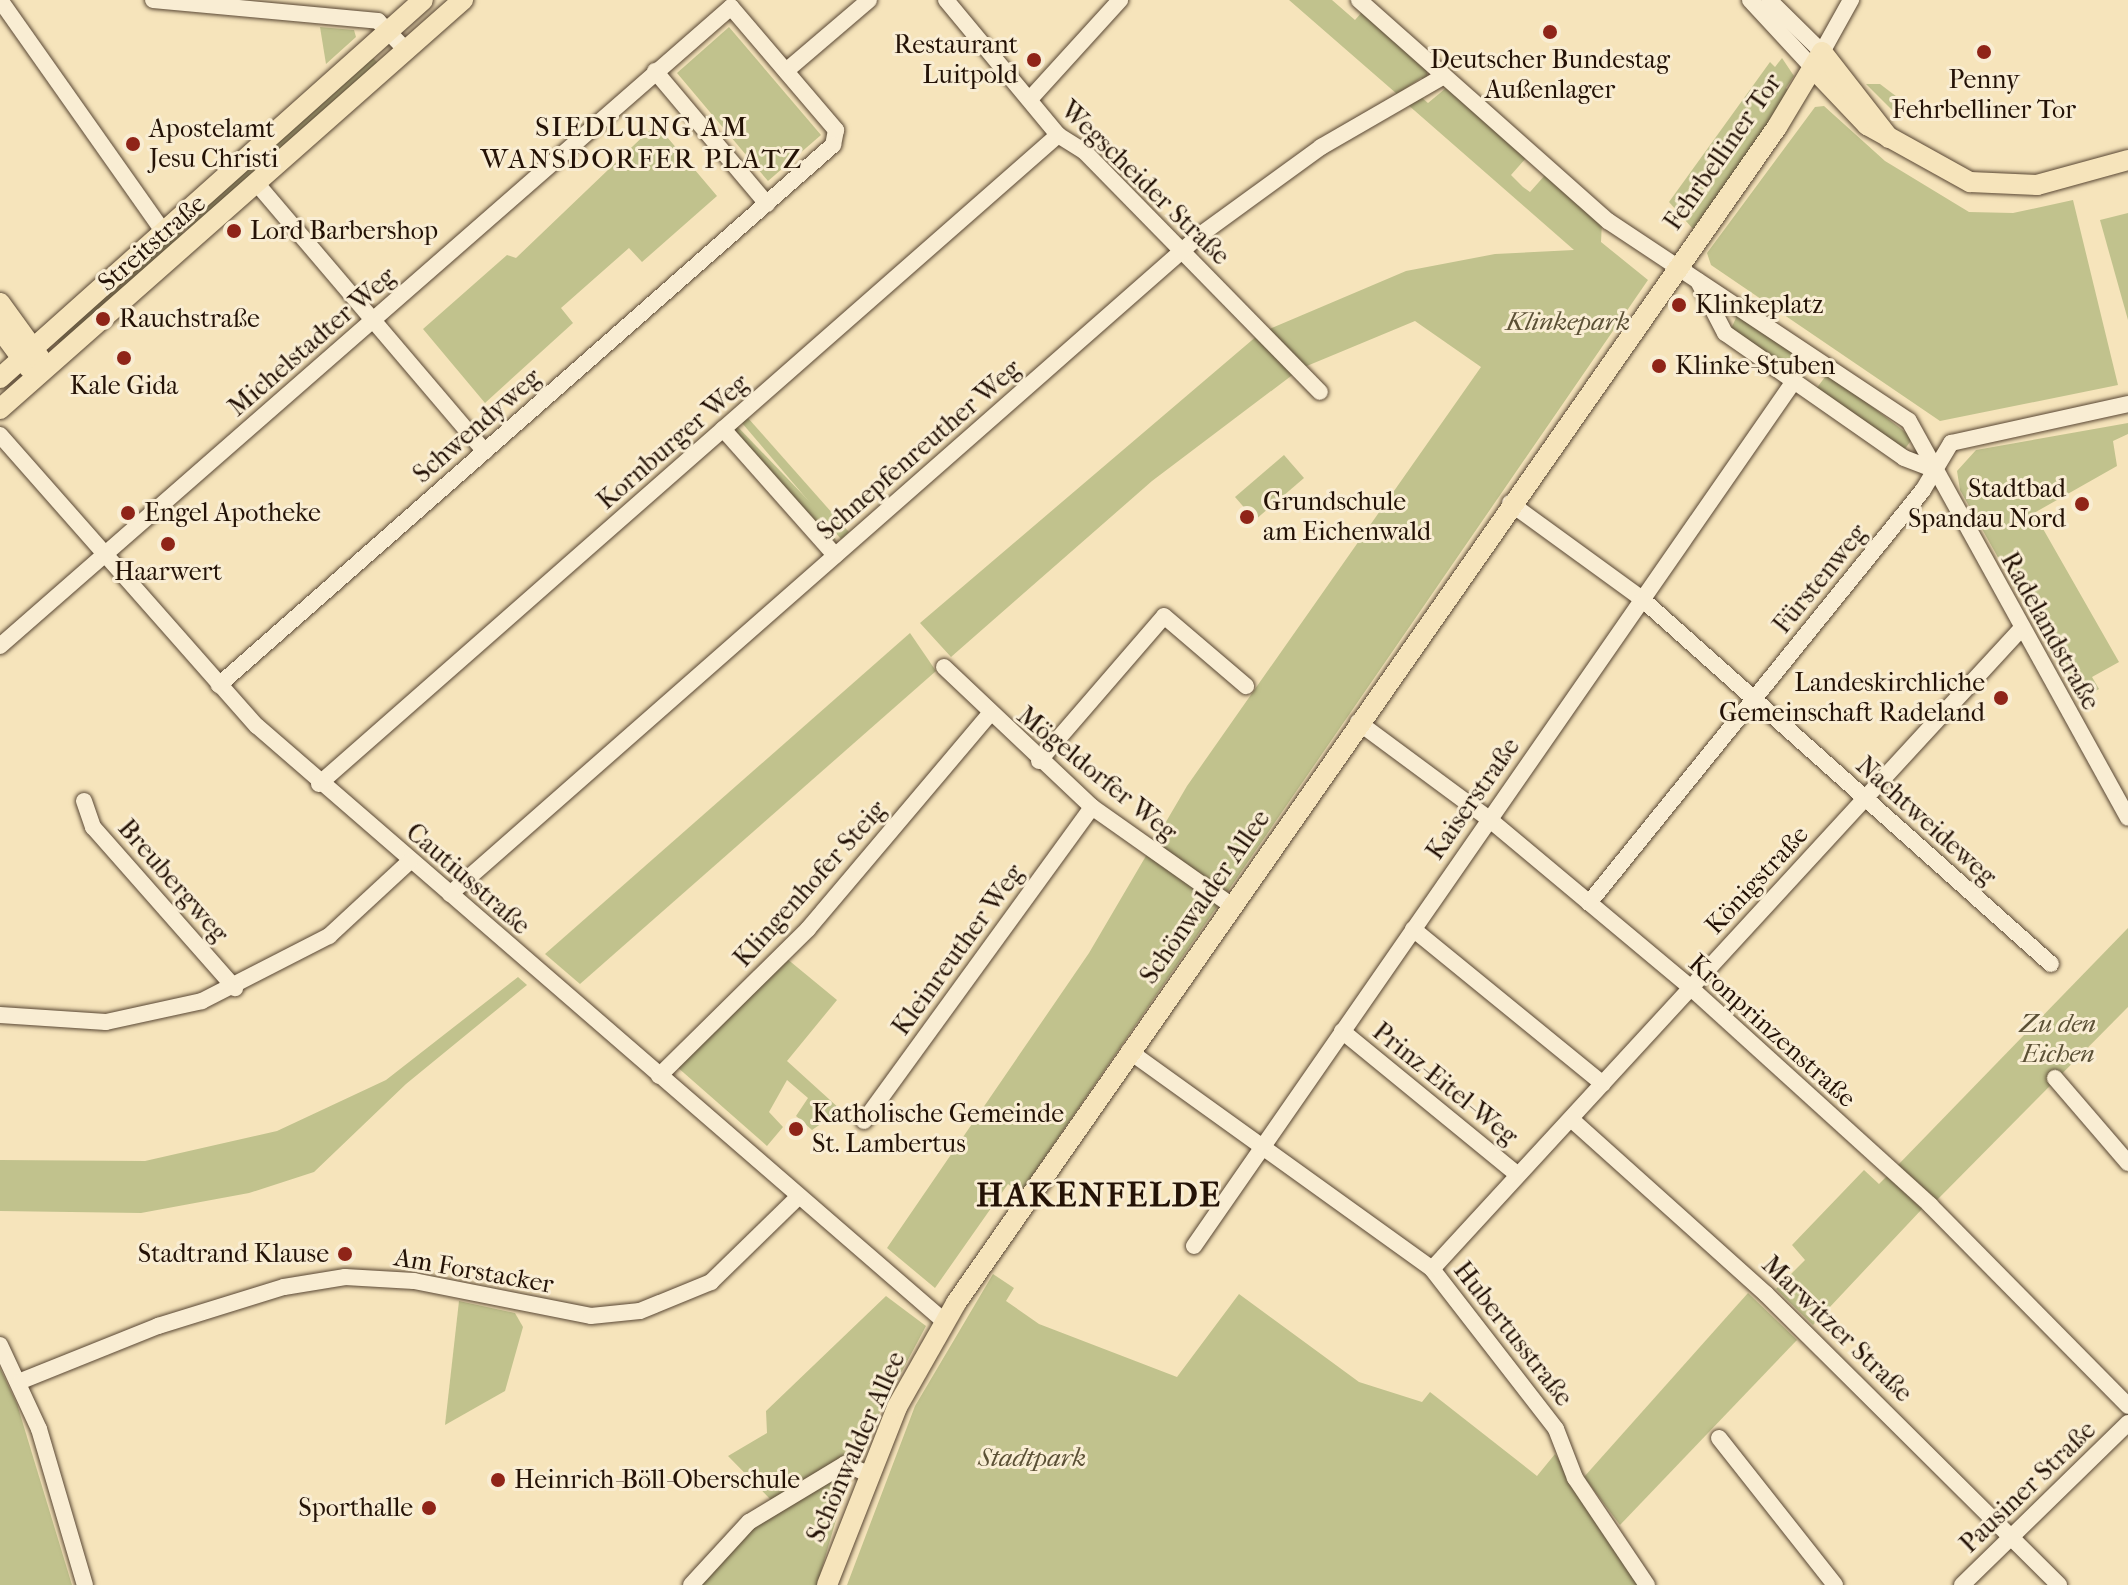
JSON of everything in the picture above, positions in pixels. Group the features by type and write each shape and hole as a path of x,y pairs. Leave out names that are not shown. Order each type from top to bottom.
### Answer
{"main road":[{"name":"Streitstraße","path":"0,378 423,0"},
{"name":"Streitstraße","path":"0,409 258,185 463,0"},
{"path":"1817,60 1842,104 1949,175 1992,186 2037,185 2128,160"},
{"name":"Fehrbelliner Tor","path":"1675,266 1817,60"},
{"name":"Schönwalder Allee","path":"827,1585 868,1474 944,1321 1675,266"},
{"path":"0,303 27,354"},
{"path":"0,329 43,372"}],"street":[{"path":"0,0 163,231"},
{"path":"153,0 378,21 407,51"},
{"path":"728,3 786,71 869,0"},
{"name":"Wegscheider Straße","path":"946,0 1058,135 1084,151 1320,392"},
{"path":"1030,99 1120,0"},
{"name":"Radelandstraße","path":"1359,0 1608,221 1909,421 1930,468 2128,818"},
{"path":"1750,0 1817,60"},
{"path":"1769,0 1817,60"},
{"path":"1817,60 1851,0"},
{"name":"Michelstadter Weg","path":"0,646 374,320 728,3"},
{"path":"655,71 767,204"},
{"name":"Schwendyweg","path":"219,685 767,204 838,137 786,71"},
{"name":"Schnepfenreuther Weg","path":"450,894 1181,251 1274,178 1444,76"},
{"name":"Kornburger Weg","path":"319,784 1058,135"},
{"path":"258,185 485,452"},
{"path":"1698,281 1725,333 1904,458 1930,468 1951,443 2128,404"},
{"name":"Kaiserstraße","path":"1194,1246 1794,381"},
{"path":"723,429 835,555"},
{"name":"Cautiusstraße","path":"0,435 219,685 319,784 944,1321"},
{"name":"Fürstenweg","path":"1589,903 1923,490 1930,468"},
{"name":"Nachtweideweg","path":"1510,503 1642,599 2051,964"},
{"path":"1039,761 1164,616 1246,686"},
{"name":"Königstraße","path":"1432,1269 2021,629"},
{"name":"Mögeldorfer Weg","path":"944,667 988,716 1092,807 1231,905"},
{"name":"Klingenhofer Steig","path":"659,1076 808,929 988,716"},
{"name":"Kronprinzenstraße","path":"1358,722 1489,819 1691,988 1930,1205 2128,1406"},
{"name":"Breubergweg","path":"84,801 93,827 235,988"},
{"name":"Kleinreuther Weg","path":"864,1121 1092,807"},
{"path":"0,1015 106,1022 235,988 329,936 410,861"},
{"path":"1413,929 1603,1084"},
{"name":"Prinz-Eitel-Weg","path":"1342,1031 1518,1175"},
{"name":"Hubertusstraße","path":"1129,1051 1432,1269 1556,1429 1575,1478 1647,1585"},
{"path":"2055,1078 2128,1163"},
{"name":"Marwitzer Straße","path":"1571,1119 1766,1294 2014,1534 2059,1585"},
{"name":"Am Forstacker","path":"21,1381 182,1318 345,1277 414,1281 591,1316 640,1311 721,1274 798,1197"},
{"path":"0,1345 21,1381 85,1585"},
{"name":"Pausiner Straße","path":"1962,1585 2128,1423"},
{"path":"1719,1438 1835,1585"},
{"path":"691,1585 749,1522 845,1464 868,1474"}],"green space":[{"path":"1289,0 1332,0 1355,20 1362,12 1427,71 1427,83 1421,78 1397,94"},
{"path":"320,27 354,30 356,37 326,64"},
{"path":"729,27 821,135 768,181 677,73"},
{"path":"371,56 380,65 192,233 184,224"},
{"path":"1782,58 1794,76 1786,88 1790,93 1693,229 1669,202 1770,62 1775,67"},
{"path":"1866,84 1880,84 1905,103 1899,117"},
{"name":"Klinkepark","path":"1446,88 1526,158 1511,175 1523,187 1530,192 1546,174 1602,222 1601,242 1648,280 1020,1193 1008,1184 935,1288 887,1248 1089,953 1187,786 1481,367 1415,321 1302,368 1265,331 1406,271 1495,254 1574,250 1407,104 1421,97 1428,103"},
{"path":"1824,106 1885,161 1969,212 2013,213 2073,200 2118,385 1940,421 1711,265 1707,253 1815,107"},
{"path":"656,124 717,196 642,262 629,248 561,308 573,323 485,403 423,329 507,255 516,258"},
{"path":"2128,213 2128,320 2100,220"},
{"path":"179,229 187,238 62,346 54,337"},
{"path":"1739,311 1801,354 1790,370 1731,329"},
{"path":"1258,335 1295,373 1152,481 951,657 920,623"},
{"path":"1828,373 1913,438 1904,450 1816,389"},
{"path":"748,418 849,532 841,539 742,423"},
{"path":"2128,423 2128,434 2113,441 2117,466 2034,513 2119,662 2092,677 2099,689 2079,701 1960,490 1957,471 1976,450"},
{"path":"735,424 832,525 836,542 734,436"},
{"path":"1284,455 1304,478 1255,520 1235,497"},
{"path":"910,633 936,671 580,984 545,954"},
{"name":"Zu den Eichen","path":"2128,928 2128,1007 1934,1203 1896,1167"},
{"path":"786,958 837,1000 787,1061 841,1110 812,1130 796,1116 808,1098 787,1080 769,1112 783,1127 767,1146 676,1066"},
{"path":"518,977 527,985 406,1084 314,1172 249,1193 141,1213 0,1211 0,1160 145,1161 277,1131 386,1080"},
{"path":"1864,1170 1879,1184 1887,1176 1922,1209 1813,1325 1776,1289 1805,1260 1792,1245"},
{"name":"Stadtpark","path":"993,1274 1014,1288 1006,1301 1039,1324 1177,1377 1239,1294 1359,1382 1422,1402 1430,1392 1537,1476 1555,1454 1640,1585 847,1585 915,1406"},
{"path":"1748,1293 1797,1340 1620,1525 1584,1477"},
{"path":"886,1296 926,1326 852,1465 817,1585 698,1585 771,1500 728,1456 767,1433 766,1411"},
{"path":"459,1301 515,1313 523,1327 505,1391 445,1425"},
{"path":"0,1368 17,1404 72,1585 0,1585"}],"place":[{"name":"Deutscher Bundestag Außenlager","path":"1550,32"},
{"name":"Penny Fehrbelliner Tor","path":"1984,52"},
{"name":"Restaurant Luitpold","path":"1034,60"},
{"name":"Apostelamt Jesu Christi","path":"133,144"},
{"name":"Lord Barbershop","path":"234,231"},
{"name":"Klinkeplatz","path":"1679,305"},
{"name":"Rauchstraße","path":"103,319"},
{"name":"Kale Gida","path":"124,358"},
{"name":"Klinke-Stuben","path":"1659,366"},
{"name":"Stadtbad Spandau Nord","path":"2082,504"},
{"name":"Engel Apotheke","path":"128,513"},
{"name":"Grundschule am Eichenwald","path":"1247,517"},
{"name":"Haarwert","path":"168,544"},
{"name":"Landeskirchliche Gemeinschaft Radeland","path":"2001,698"},
{"name":"Katholische Gemeinde St. Lambertus","path":"796,1129"},
{"name":"Stadtrand Klause","path":"345,1254"},
{"name":"Heinrich-Böll-Oberschule","path":"498,1480"},
{"name":"Sporthalle","path":"429,1508"}],"district":[{"name":"SIEDLUNG AM WANSDORFER PLATZ","path":"642,143"},
{"name":"HAKENFELDE","path":"1099,1196"}]}
